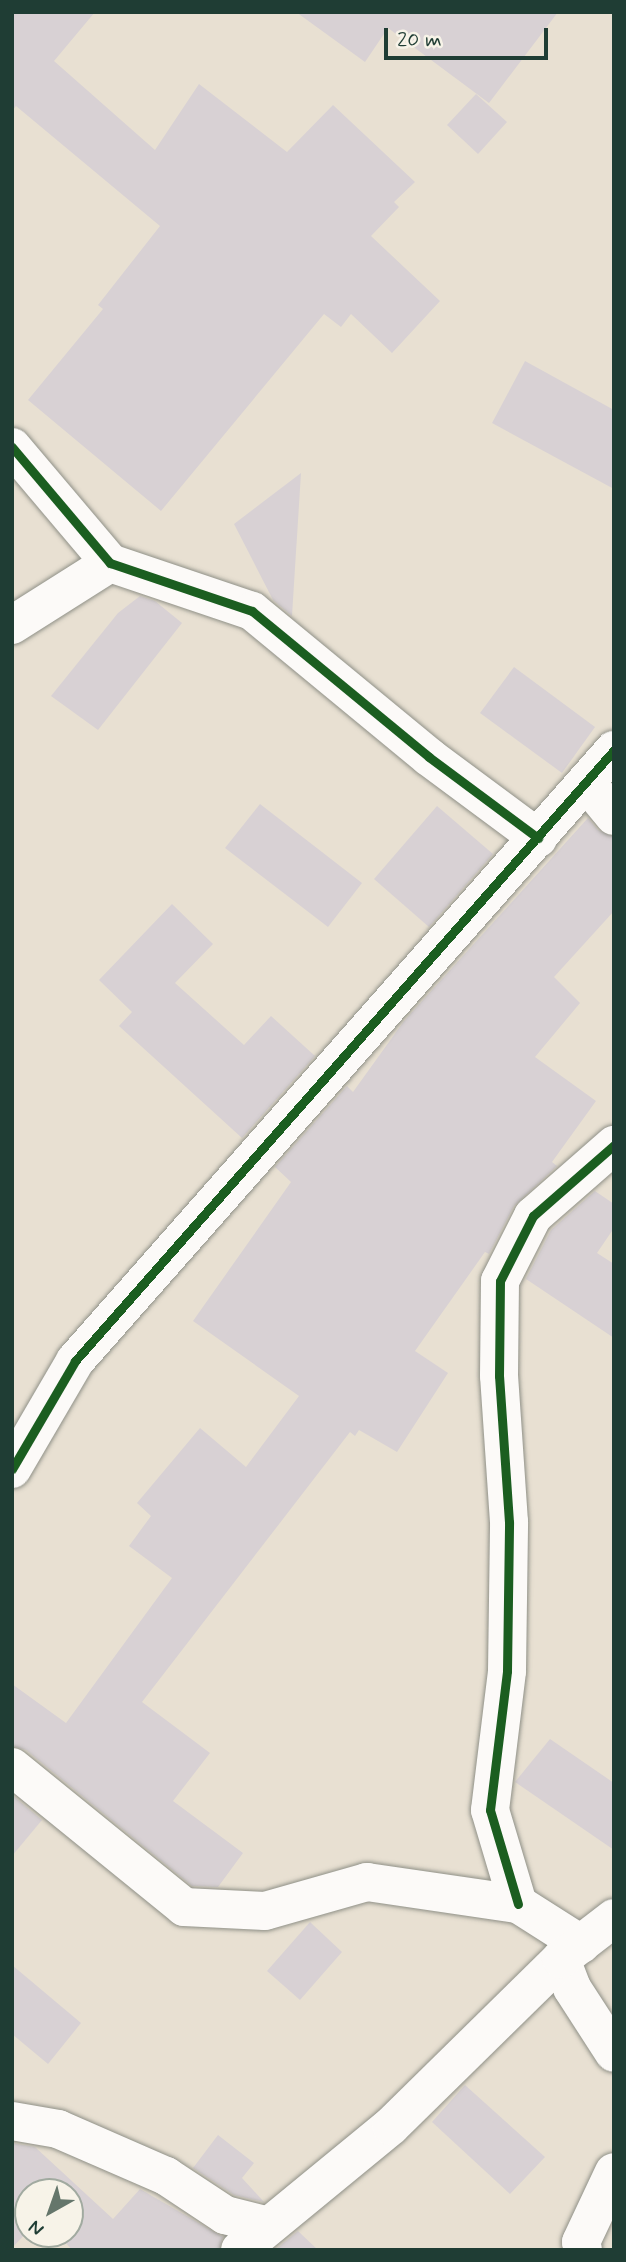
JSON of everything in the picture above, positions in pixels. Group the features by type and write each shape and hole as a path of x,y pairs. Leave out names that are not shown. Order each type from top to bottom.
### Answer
{"street":[{"path":"12,447 110,563 252,611 429,757 538,838"},
{"path":"12,625 110,563"},
{"path":"12,1469 75,1361 614,750"},
{"path":"586,782 614,816"},
{"path":"614,1145 533,1216 500,1281 499,1377 509,1522 507,1657 489,1810 518,1904 571,1952 572,1988 614,2053"},
{"path":"12,1767 184,1907 265,1911 367,1882 518,1904"},
{"path":"240,2250 391,2126 571,1952 614,1918"},
{"path":"12,2121 58,2129 166,2176 225,2215 269,2226"},
{"path":"583,2250 582,2242 614,2172"}],"building":[{"path":"12,12 95,12 54,61 155,150 199,84 287,152 333,105 415,182 394,202 399,207 371,236 440,301 392,353 351,314 341,327 324,314 161,511 28,400 103,309 98,305 160,226 16,106 12,111"},
{"path":"296,12 558,12 489,103 388,28 365,62"},
{"path":"476,94 507,122 478,154 447,125"},
{"path":"525,361 614,410 614,489 492,423"},
{"path":"301,473 292,616 273,600 234,524"},
{"path":"140,596 155,601 182,623 98,730 51,696 118,613"},
{"path":"514,667 595,727 562,773 480,713"},
{"path":"260,804 362,883 328,927 225,848"},
{"path":"437,806 493,854 429,927 374,879"},
{"path":"588,818 598,830 614,837 614,911 554,977 580,1003 535,1057 596,1101 552,1162 557,1166 514,1206 489,1254 485,1252 415,1351 448,1373 397,1452 359,1430 355,1436 350,1432 142,1702 210,1753 173,1801 243,1853 218,1887 192,1886 26,1750 12,1746 12,1684 66,1723 172,1578 129,1546 151,1516 137,1503 200,1428 246,1467 299,1396 193,1321 291,1182 275,1167 347,1086 353,1092 404,1021"},
{"path":"172,904 213,944 175,983 244,1045 271,1016 315,1056 242,1138 119,1026 132,1012 99,980"},
{"path":"595,1191 614,1204 614,1228 597,1253 614,1264 614,1338 526,1279 551,1230"},
{"path":"550,1739 614,1783 614,1850 515,1782"},
{"path":"12,1795 42,1820 12,1856"},
{"path":"310,1922 342,1952 300,2000 267,1971"},
{"path":"12,1965 81,2023 48,2064 12,2034"},
{"path":"465,2085 545,2157 510,2194 432,2122"},
{"path":"218,2135 254,2163 242,2178 264,2202 234,2195 193,2168"},
{"path":"12,2143 35,2147 69,2178 14,2178 12,2248"},
{"path":"140,2189 223,2237 219,2250 70,2248 84,2248 84,2192 113,2219"},
{"path":"298,2231 318,2250 275,2250"}],"cycle path":[{"path":"12,447 110,563 252,611 429,757 538,838"},
{"path":"12,1469 75,1361 614,750"},
{"path":"518,1904 490,1810 507,1671 509,1522 499,1376 500,1281 533,1216 614,1145"}]}
